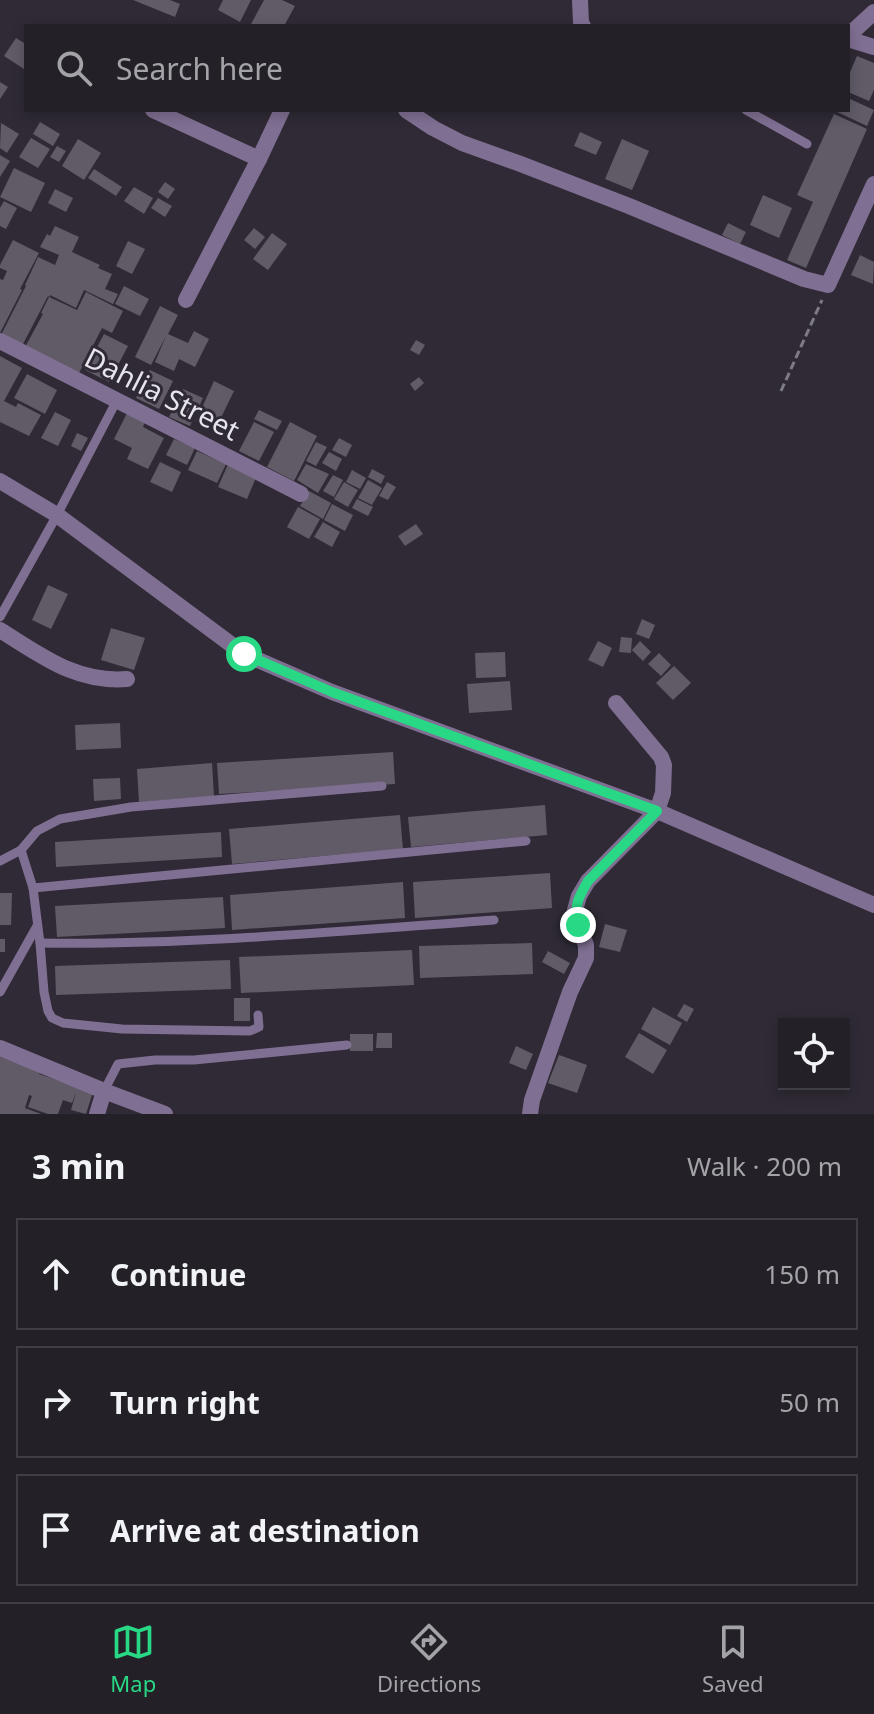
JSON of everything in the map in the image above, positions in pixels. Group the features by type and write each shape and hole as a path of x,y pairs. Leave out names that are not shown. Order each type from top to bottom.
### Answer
{"street":[{"path":"580,0 582,24"},
{"path":"850,36 874,12"},
{"path":"850,39 874,47"},
{"path":"157,112 259,159"},
{"path":"186,300 281,112"},
{"path":"409,112 462,143 629,206 804,279 828,285 874,184"},
{"name":"Dahlia Street","path":"0,341 301,494"},
{"path":"0,481 57,515 244,654 332,692 657,811 874,905"},
{"path":"0,630 79,675 107,680 127,679"},
{"path":"530,1114 532,1100 570,992 586,958 586,945 575,910 579,896 588,881 657,811 663,793 664,765 661,757 616,703"},
{"path":"0,1048 165,1114"},
{"path":"97,1114 104,1091"}],"lane":[{"path":"750,112 807,144"},
{"path":"0,617 117,400"},
{"path":"0,861 21,850 37,831 60,819 131,807 382,786"},
{"path":"33,888 526,841"},
{"path":"21,850 33,888 44,992 52,1018 63,1023 122,1029 250,1031 259,1027 258,1015"},
{"path":"40,943 214,940 494,920"},
{"path":"0,992 37,926"},
{"path":"104,1091 118,1064 347,1045"}],"path":[{"path":"781,391 828,285"}],"building":[{"path":"133,0 170,0 180,4 175,17"},
{"path":"223,0 251,0 240,22 218,10"},
{"path":"264,0 282,0 295,6 285,24 251,24"},
{"path":"16,38 24,43 24,69 4,56"},
{"path":"857,56 874,63 874,90 869,101 850,93 850,72"},
{"path":"0,82 8,87 0,99"},
{"path":"850,99 874,110 867,126 837,112 850,112"},
{"path":"834,114 867,129 806,268 787,260 813,202 797,195"},
{"path":"40,122 60,134 53,146 33,134"},
{"path":"1,123 19,134 7,153 0,148"},
{"path":"580,132 602,142 596,155 574,146"},
{"path":"31,138 50,149 38,168 19,157"},
{"path":"78,139 101,153 84,180 62,166"},
{"path":"622,139 649,151 632,190 605,179"},
{"path":"57,146 66,151 59,162 50,157"},
{"path":"0,155 10,161 0,177"},
{"path":"14,168 45,183 31,212 0,197"},
{"path":"94,169 122,187 116,196 88,178"},
{"path":"165,182 175,189 168,199 158,192"},
{"path":"134,187 153,198 144,214 124,201"},
{"path":"55,189 73,198 66,212 48,203"},
{"path":"763,195 792,208 779,238 750,225"},
{"path":"158,198 172,206 165,217 151,208"},
{"path":"4,201 17,208 6,229 0,226 0,208"},
{"path":"728,223 746,232 740,244 722,235"},
{"path":"55,226 79,237 72,252 112,274 105,289 118,294 113,304 84,290 76,308 48,296 22,346 1,335 38,257 55,265 59,255 40,247"},
{"path":"254,228 265,237 255,249 244,240"},
{"path":"272,233 287,244 268,270 253,259"},
{"path":"13,240 39,253 0,333 0,279 3,280 7,271 0,265"},
{"path":"128,241 145,249 132,274 116,266"},
{"path":"860,255 874,262 873,284 851,275"},
{"path":"124,286 149,299 140,316 115,304"},
{"path":"86,292 123,311 112,333 102,328 78,375 24,349 49,297 77,310"},
{"path":"160,306 178,315 168,334 188,343 194,331 209,339 195,367 179,359 174,371 155,362 166,336 151,365 135,357"},
{"path":"104,334 128,346 109,382 85,370"},
{"path":"416,340 425,345 419,355 410,350"},
{"path":"0,356 22,368 4,401 16,407 18,403 41,415 29,436 0,422"},
{"path":"150,370 173,381 159,409 136,398"},
{"path":"27,374 57,390 45,414 14,398"},
{"path":"419,377 424,383 415,391 410,384"},
{"path":"214,381 234,391 215,430 196,421"},
{"path":"183,389 203,398 190,426 169,417"},
{"path":"259,410 282,421 277,430 254,419"},
{"path":"55,412 71,420 58,446 41,438"},
{"path":"127,413 145,422 143,427 164,438 148,469 127,459 132,448 114,439"},
{"path":"254,422 274,432 259,461 239,451"},
{"path":"290,422 317,436 294,481 267,467"},
{"path":"77,433 88,438 81,451 71,446"},
{"path":"339,438 352,445 346,457 332,450"},
{"path":"174,439 195,448 187,465 166,455"},
{"path":"316,442 327,447 316,466 306,461"},
{"path":"197,451 226,464 217,483 188,470"},
{"path":"329,452 342,459 336,471 322,463"},
{"path":"160,462 181,472 172,492 150,482"},
{"path":"229,462 257,475 247,499 218,487"},
{"path":"306,464 329,474 318,493 297,480"},
{"path":"372,469 385,476 381,484 368,477"},
{"path":"352,470 366,478 360,489 346,482"},
{"path":"333,475 343,480 334,497 323,491"},
{"path":"368,480 382,488 372,505 358,498"},
{"path":"344,482 358,490 348,507 334,499"},
{"path":"387,482 396,487 388,500 379,496"},
{"path":"309,491 331,503 323,519 300,506"},
{"path":"357,499 373,507 368,516 352,508"},
{"path":"332,504 353,515 345,531 324,520"},
{"path":"298,507 320,519 309,539 287,527"},
{"path":"323,522 340,532 332,547 314,537"},
{"path":"416,524 423,534 405,546 398,536"},
{"path":"48,585 68,594 51,629 32,620"},
{"path":"642,619 655,625 649,639 636,634"},
{"path":"111,628 145,638 134,670 101,660"},
{"path":"621,637 632,638 631,653 619,652"},
{"path":"598,641 612,648 603,667 588,660"},
{"path":"640,641 651,652 643,661 632,650"},
{"path":"505,652 506,677 476,678 475,653"},
{"path":"659,653 671,665 661,676 648,664"},
{"path":"674,666 691,683 673,700 656,683"},
{"path":"510,681 512,710 469,713 467,684"},
{"path":"120,723 121,748 76,750 75,725"},
{"path":"393,752 395,784 219,794 217,763"},
{"path":"212,763 214,796 139,802 137,769"},
{"path":"120,778 121,799 94,801 93,779"},
{"path":"545,805 547,835 411,847 408,817"},
{"path":"400,815 403,849 232,864 229,829"},
{"path":"221,832 222,857 56,867 55,842"},
{"path":"550,873 552,908 415,918 413,882"},
{"path":"403,882 405,918 232,930 230,895"},
{"path":"0,893 12,893 11,925 0,925"},
{"path":"223,897 225,928 57,937 55,906"},
{"path":"605,924 627,930 620,952 599,947"},
{"path":"0,939 5,939 5,952 0,952"},
{"path":"532,943 533,974 420,978 419,946"},
{"path":"412,950 414,985 241,993 239,957"},
{"path":"548,951 570,963 564,974 542,962"},
{"path":"230,960 231,989 56,995 55,966"},
{"path":"234,998 250,998 250,1021 234,1021"},
{"path":"684,1004 694,1009 687,1022 677,1016"},
{"path":"653,1007 682,1023 670,1045 641,1029"},
{"path":"377,1033 392,1033 392,1048 376,1048"},
{"path":"639,1033 667,1050 653,1074 625,1057"},
{"path":"350,1034 373,1034 373,1051 350,1051"},
{"path":"516,1046 533,1054 526,1070 509,1063"},
{"path":"559,1055 587,1065 577,1093 548,1083"},
{"path":"0,1057 93,1092 86,1114 71,1110 76,1092 72,1103 63,1100 58,1114 28,1107 32,1096 29,1095 25,1108 41,1114 0,1114"}],"route":[{"path":"244,654 332,692 657,811 588,881 575,910 578,925"}]}
